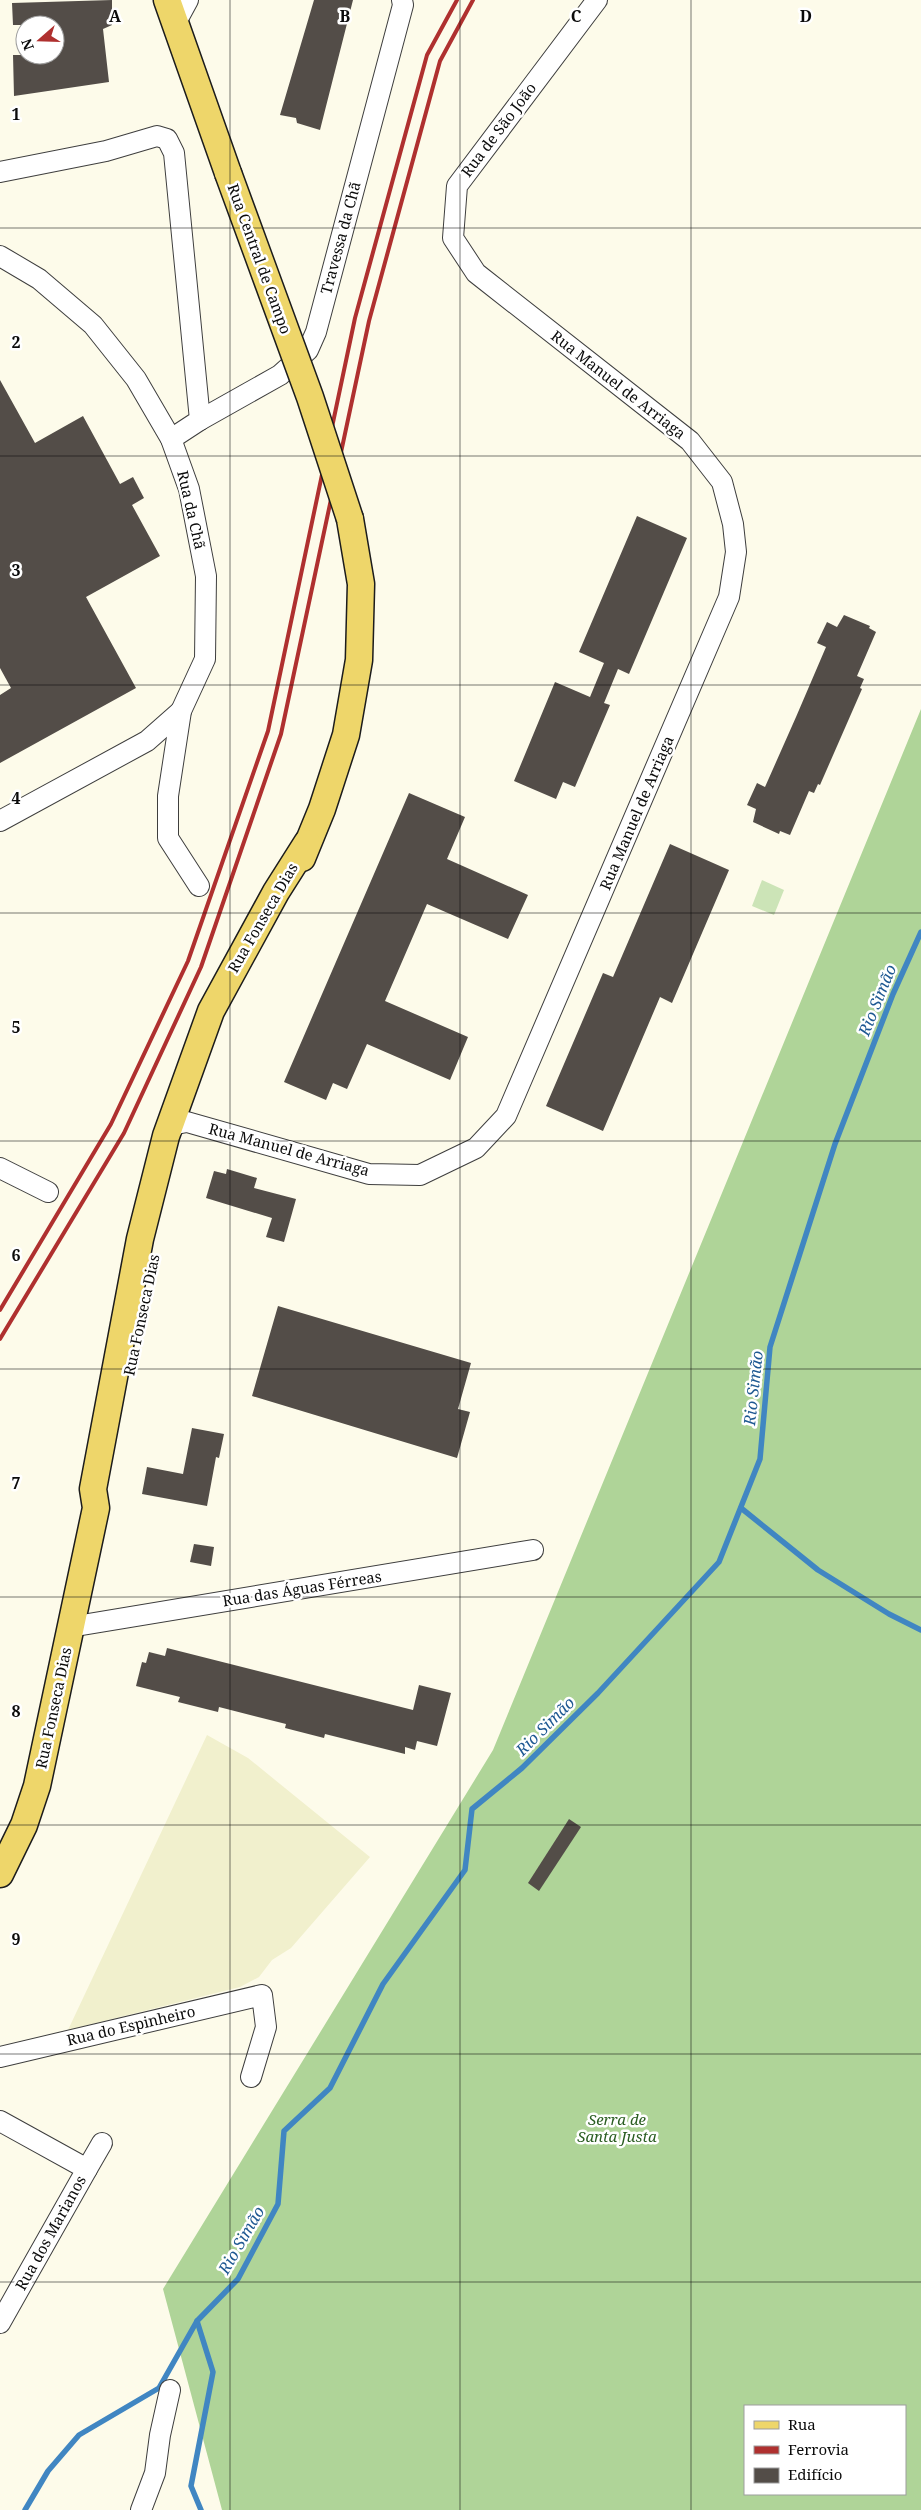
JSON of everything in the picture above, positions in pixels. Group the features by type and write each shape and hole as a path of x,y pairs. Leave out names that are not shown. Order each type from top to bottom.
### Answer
{"main road":[{"name":"Rua Central de Campo","path":"171,12 310,397 350,519"},
{"name":"Rua Fonseca Dias","path":"176,1129 241,985 284,905 307,843 322,810 346,735 359,660 361,584 350,519"},
{"name":"Rua Fonseca Dias","path":"0,1874 24,1825 38,1786 96,1508 105,1493 171,1175 176,1129 192,1061 220,995 276,892 307,843"}],"street":[{"path":"171,12 188,0"},
{"name":"Travessa da Chã","path":"200,420 280,374 308,350 316,332 403,5 402,0"},
{"name":"Rua de São João","path":"476,272 453,238 457,186 597,0"},
{"path":"0,172 106,152 157,136 167,139 174,153 200,420 171,439"},
{"name":"Rua da Chã","path":"0,256 39,279 93,325 136,379 171,439 189,489 206,576 205,659 181,711 168,796 168,838 198,886"},
{"name":"Rua Manuel de Arriaga","path":"176,1129 369,1174 420,1175 476,1148 506,1116 729,597 736,552 733,524 722,482 690,441 476,272"},
{"path":"0,821 147,741 181,711"},
{"path":"0,1168 48,1192"},
{"name":"Rua das Águas Férreas","path":"70,1627 533,1550"},
{"name":"Rua do Espinheiro","path":"0,2058 262,1995 266,2027 251,2077"},
{"name":"Rua dos Marianos","path":"0,2121 87,2169"},
{"name":"Rua dos Marianos","path":"0,2323 102,2143"},
{"path":"141,2510 155,2473 170,2390"}],"green space":[{"name":"Serra de Santa Justa","path":"921,709 921,2510 222,2510 163,2289 493,1750"},
{"path":"762,880 784,890 774,915 752,906"},
{"path":"207,1735 248,1758 370,1857 291,1948 272,1960 259,1977 240,1987 68,2030"}],"building":[{"path":"112,0 112,25 103,29 109,82 14,96 13,55 15,55 15,65 65,65 65,15 15,15 15,25 13,25 12,3"},
{"path":"314,0 353,0 320,130 297,123 296,118 280,115"},
{"path":"0,380 35,443 83,416 120,484 133,477 144,498 132,505 160,556 86,597 136,688 0,763 0,695 11,688 0,668"},
{"path":"637,516 687,538 629,674 618,669 604,703 610,705 575,787 563,782 556,799 514,781 555,682 590,697 604,663 579,652"},
{"path":"844,615 870,626 869,628 876,632 857,676 864,679 860,688 862,689 820,785 818,784 814,793 809,791 790,835 780,831 779,834 753,822 756,809 747,805 757,783 765,787 796,717 826,647 817,643 827,622 837,627"},
{"path":"409,793 465,817 447,859 528,895 508,939 427,904 385,1001 468,1037 450,1080 367,1044 347,1089 333,1083 326,1100 284,1082"},
{"path":"670,844 729,870 672,1003 660,997 603,1131 546,1106 603,973 613,977"},
{"path":"227,1169 257,1178 254,1188 296,1199 284,1242 266,1237 272,1218 206,1198 214,1171 226,1174"},
{"path":"278,1306 471,1363 458,1409 470,1412 457,1458 252,1396"},
{"path":"192,1428 224,1434 219,1458 216,1457 207,1506 142,1494 147,1467 183,1474"},
{"path":"194,1544 214,1547 211,1566 190,1562"},
{"path":"167,1648 413,1710 419,1685 451,1693 437,1746 417,1741 415,1750 405,1747 405,1754 325,1734 324,1738 285,1728 286,1724 219,1707 218,1712 178,1702 180,1697 136,1686 142,1662 146,1663 149,1652 165,1656"},
{"path":"569,1819 581,1827 539,1891 528,1883"}],"waterway":[{"name":"Rio Simão","path":"201,2510 191,2486 213,2372 197,2321 238,2279 278,2204 284,2131 330,2088 383,1984 465,1870 472,1809 522,1768 598,1693 719,1562 760,1459 770,1347 835,1144 893,994 921,932"},
{"path":"741,1508 818,1570 889,1614 921,1630"},
{"path":"25,2510 48,2471 79,2435 159,2388 197,2321"}],"railway":[{"path":"0,1310 111,1124 188,961 268,731 355,318 427,55 457,0"},
{"path":"0,1339 124,1133 201,967 281,734 369,321 440,61 473,0"}]}
